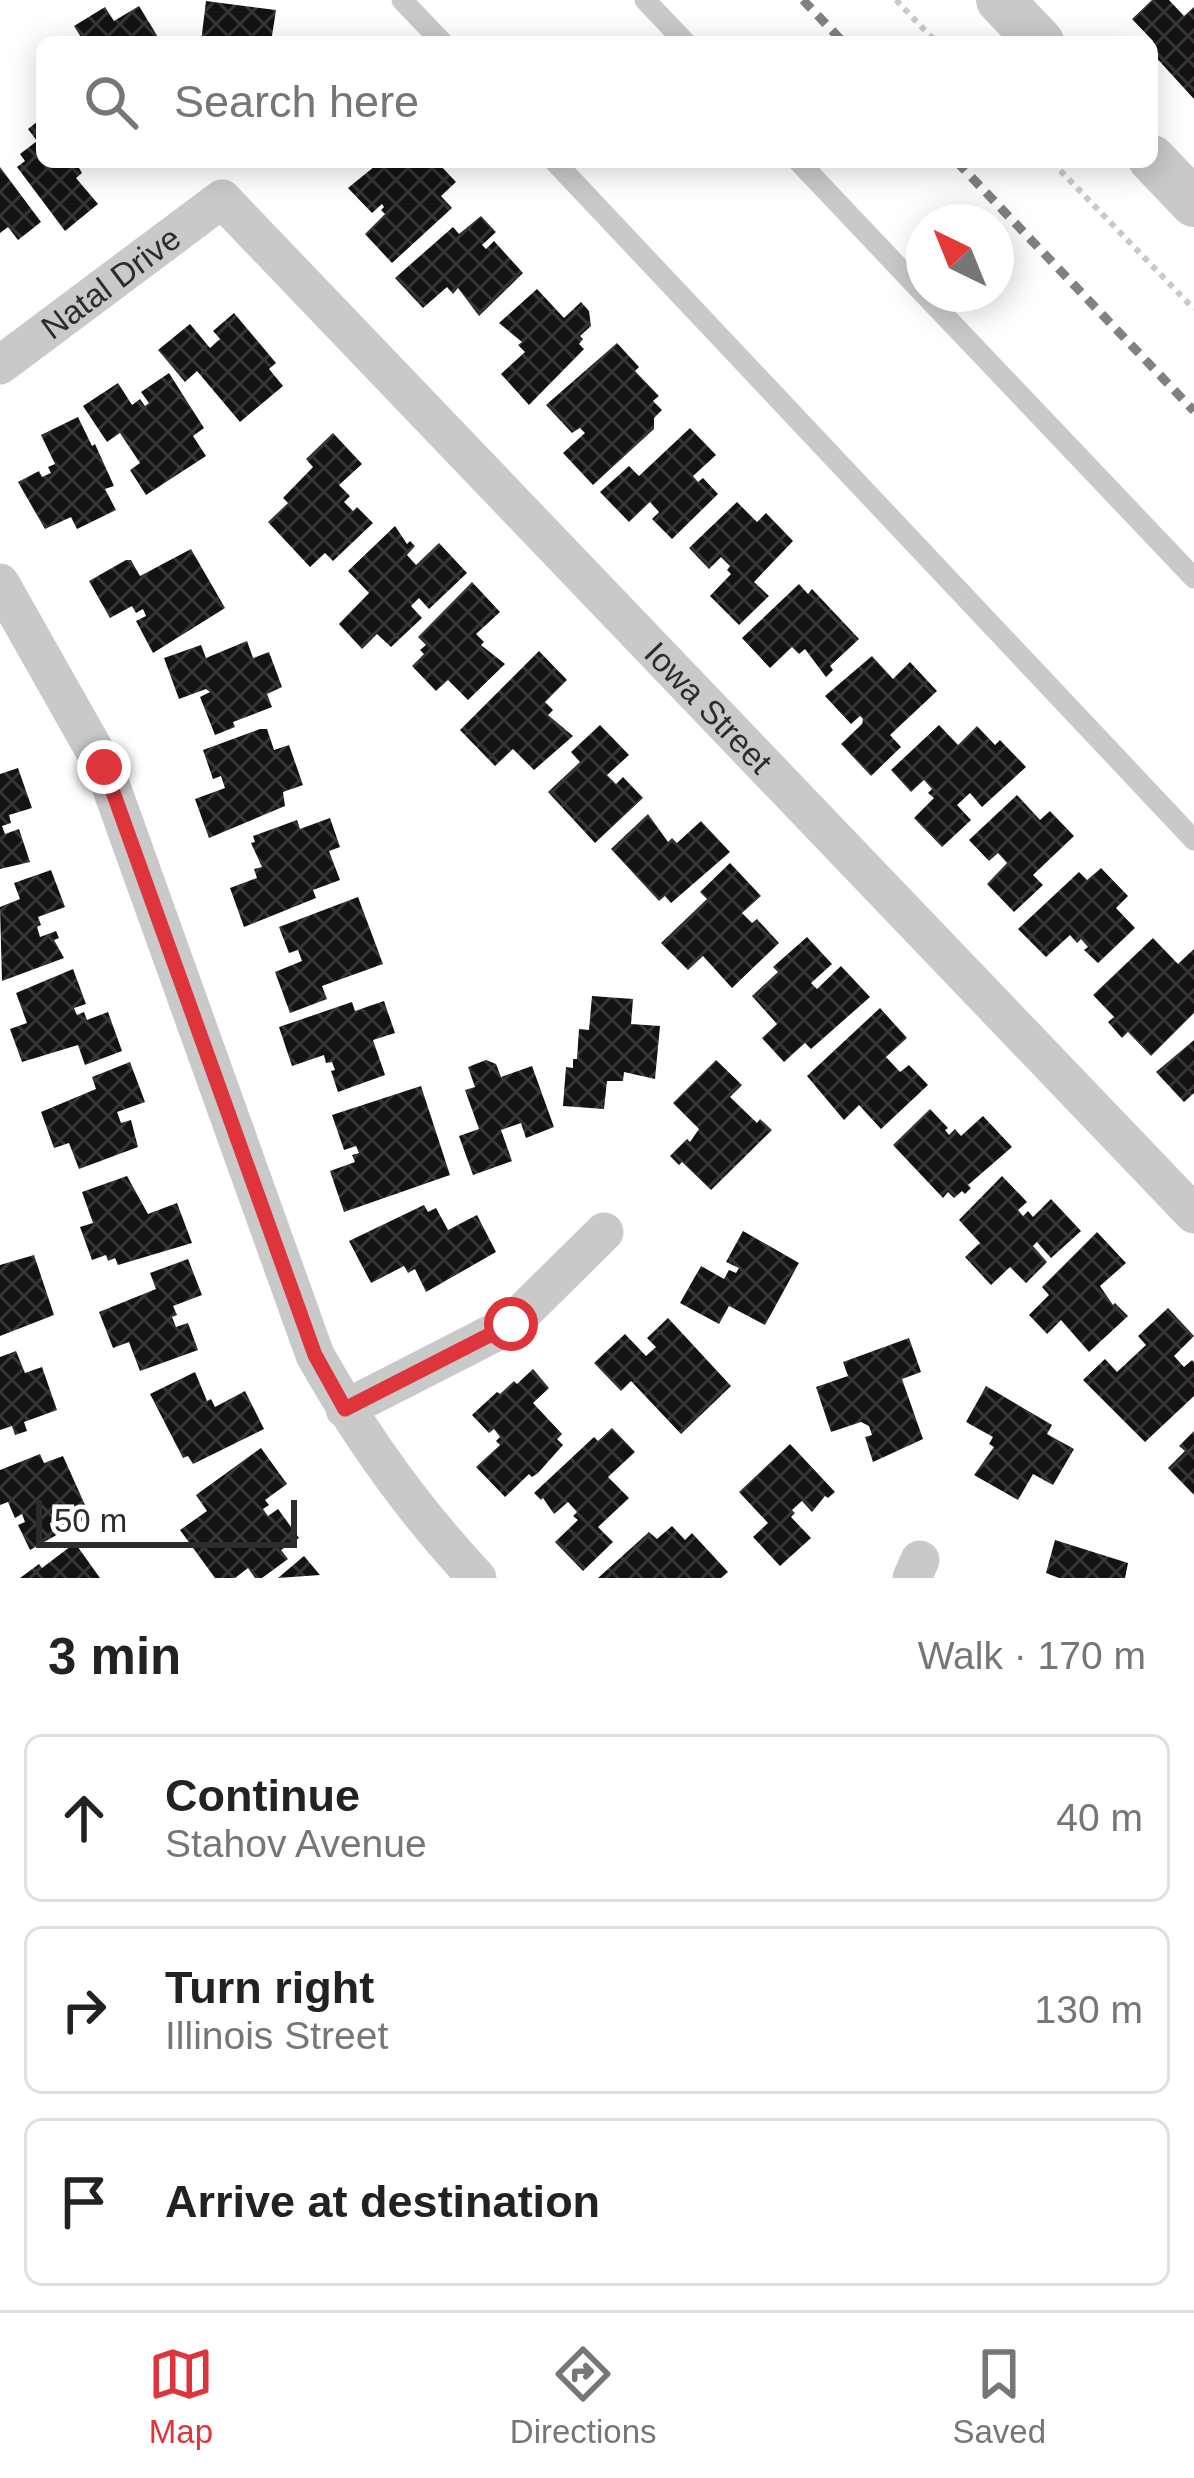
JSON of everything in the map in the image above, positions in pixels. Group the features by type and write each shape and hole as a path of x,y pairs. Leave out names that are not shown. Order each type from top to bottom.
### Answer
{"street":[{"path":"1000,0 1034,36"},
{"path":"1158,165 1194,203"},
{"name":"Natal Drive","path":"0,365 222,199"},
{"name":"Iowa Street","path":"222,199 1194,1214"},
{"path":"0,583 104,767 315,1355 345,1409 420,1517 477,1578"},
{"path":"345,1409 511,1324 604,1232"}],"lane":[{"path":"402,0 436,36"},
{"path":"646,0 679,36"},
{"path":"561,168 1194,840"},
{"path":"805,168 906,275"},
{"path":"941,312 1194,578"}],"path":[{"path":"896,0 930,36"},
{"path":"1058,168 1194,309"}],"building":[{"path":"1152,0 1169,0 1184,16 1194,7 1194,99 1158,60 1158,36 1148,36 1132,19"},
{"path":"206,1 276,10 272,36 202,36"},
{"path":"139,6 157,36 80,36 74,26 105,7 114,21"},
{"path":"36,142 36,168 79,168 82,173 76,178 98,204 65,231 17,167 25,161 20,154"},
{"path":"0,167 41,222 18,240 8,227 0,233"},
{"path":"373,168 443,168 456,182 441,196 452,208 392,263 365,234 385,214 384,207 372,213 348,188"},
{"path":"481,216 496,232 482,245 486,249 494,241 523,273 479,316 458,288 453,294 447,287 423,308 395,278 453,227 459,234"},
{"path":"537,289 564,318 581,302 589,311 591,326 580,336 584,349 529,405 501,374 525,352 518,345 522,342 499,323"},
{"path":"234,313 276,363 269,369 283,386 240,422 197,371 185,382 158,350 190,324 210,348 220,339 213,331"},
{"path":"617,343 659,396 653,401 662,410 654,418 654,429 593,485 563,453 585,433 583,426 572,433 546,405"},
{"path":"169,373 204,428 193,436 206,456 146,495 130,470 140,463 120,433 107,442 83,406 118,383 132,405 140,399 145,406 149,403 141,392"},
{"path":"78,417 114,486 105,489 116,510 77,529 71,517 45,529 18,482 39,471 42,477 51,473 48,467 55,464 41,435"},
{"path":"690,428 716,455 693,476 698,482 703,478 718,494 672,539 652,519 659,512 650,502 629,522 600,492 629,466 639,476"},
{"path":"333,433 362,464 339,485 350,496 344,502 373,523 333,561 325,553 310,567 268,522 313,467 306,459"},
{"path":"737,502 757,522 766,513 793,541 754,582 769,596 739,625 710,596 731,574 730,566 721,557 709,569 689,548"},
{"path":"395,526 407,544 410,541 415,546 407,555 416,565 439,543 467,573 429,609 419,598 411,606 422,618 391,647 377,634 362,649 339,624 369,593 348,571"},
{"path":"191,549 225,608 153,653 136,621 146,616 143,609 136,613 132,606 110,618 89,581 126,560 131,560 140,576"},
{"path":"472,582 500,612 476,634 484,642 481,645 505,664 468,700 448,680 436,691 412,666 426,645 418,637"},
{"path":"799,584 808,594 812,589 859,639 830,666 833,670 826,677 805,649 799,654 792,647 770,668 742,638"},
{"path":"247,641 253,658 269,652 282,687 267,694 272,707 233,722 235,727 215,735 200,697 210,692 206,689 179,699 164,658 201,645 206,658"},
{"path":"539,651 567,680 545,702 553,710 548,715 573,736 534,770 513,749 495,766 460,730"},
{"path":"872,656 893,679 910,662 937,691 890,735 901,747 871,776 841,744 863,719 860,716 851,724 825,696"},
{"path":"600,725 629,755 607,775 616,784 623,777 643,798 595,843 548,792 580,762 571,752"},
{"path":"939,725 958,745 977,726 995,745 1000,740 1026,767 982,807 970,793 957,805 971,820 942,847 914,818 934,798 928,793 932,789 924,780 911,792 891,770"},
{"path":"267,729 274,750 289,745 303,785 283,792 285,806 209,838 195,799 225,788 221,776 213,779 203,750"},
{"path":"18,768 32,808 9,815 11,823 2,826 5,834 19,829 30,862 0,869 0,774"},
{"path":"1017,795 1040,820 1050,811 1074,836 1033,875 1043,885 1014,912 987,884 1007,863 998,853 989,861 969,840"},
{"path":"648,814 668,842 672,838 677,843 701,821 730,852 671,903 665,896 659,901 611,849"},
{"path":"330,818 340,847 329,851 340,880 313,890 316,898 244,927 230,888 257,878 254,869 262,867 251,843 253,836 297,820 300,829"},
{"path":"730,863 761,896 742,913 752,923 757,919 779,943 732,988 703,956 688,970 661,943 707,899 700,892"},
{"path":"1101,868 1128,896 1116,908 1135,928 1098,963 1084,950 1088,947 1081,939 1077,943 1070,935 1046,957 1018,929 1079,872 1087,880"},
{"path":"51,870 65,907 38,917 41,925 37,927 40,937 56,931 59,938 54,940 64,958 2,981 0,907 20,899 14,883"},
{"path":"358,897 383,964 322,986 327,999 290,1013 275,972 302,961 298,950 289,953 279,927"},
{"path":"807,937 832,964 811,983 817,989 841,966 870,997 811,1049 805,1043 784,1062 762,1038 777,1024 752,996 778,972 773,967"},
{"path":"1153,938 1178,964 1194,949 1194,1013 1151,1056 1128,1032 1122,1038 1108,1022 1114,1017 1093,995"},
{"path":"73,969 86,1004 74,1008 77,1015 84,1012 87,1020 108,1012 122,1051 85,1065 78,1045 22,1062 10,1029 27,1023 16,993"},
{"path":"592,996 633,999 631,1024 660,1026 655,1079 624,1072 623,1081 607,1081 604,1109 563,1106 566,1067 573,1068 573,1059 577,1059 579,1029 589,1030"},
{"path":"384,1001 395,1033 373,1040 385,1075 338,1092 332,1062 326,1063 324,1055 292,1066 279,1027 352,1002 355,1011"},
{"path":"880,1008 907,1038 886,1057 900,1072 909,1065 928,1085 881,1129 859,1105 844,1120 807,1076"},
{"path":"1194,1040 1194,1093 1184,1102 1156,1072"},
{"path":"486,1060 496,1064 501,1077 532,1066 554,1127 526,1138 521,1123 501,1130 512,1161 473,1175 459,1136 479,1129 465,1090 475,1087 468,1067"},
{"path":"716,1060 742,1085 730,1097 757,1123 760,1119 772,1130 711,1190 670,1156 699,1129 673,1103"},
{"path":"130,1062 145,1102 117,1112 121,1123 131,1120 138,1147 79,1169 69,1143 54,1148 41,1112 96,1089 92,1077"},
{"path":"421,1086 450,1175 344,1212 330,1171 355,1162 352,1155 359,1153 356,1146 344,1150 332,1115"},
{"path":"930,1109 949,1135 955,1129 961,1136 983,1116 1012,1147 968,1185 971,1188 965,1194 962,1191 954,1198 948,1192 943,1198 893,1145"},
{"path":"127,1176 148,1214 177,1203 192,1243 118,1265 106,1255 92,1260 80,1227 93,1223 82,1192"},
{"path":"1002,1176 1027,1202 1018,1210 1023,1216 1028,1211 1033,1217 1051,1199 1081,1231 1051,1258 1037,1242 1033,1246 1047,1262 1026,1283 1010,1267 991,1285 965,1257 980,1243 959,1220"},
{"path":"424,1205 428,1212 436,1208 448,1230 477,1215 496,1252 426,1292 415,1269 408,1273 404,1266 371,1283 349,1241"},
{"path":"743,1231 799,1263 765,1325 729,1306 719,1324 680,1303 701,1266 724,1279 729,1270 736,1273 739,1268 726,1262"},
{"path":"1097,1232 1126,1263 1100,1286 1128,1316 1089,1352 1061,1320 1047,1334 1029,1315 1049,1295 1042,1287"},
{"path":"34,1255 54,1315 0,1336 0,1265"},
{"path":"188,1259 202,1295 173,1306 177,1315 172,1317 176,1327 188,1323 198,1350 140,1371 129,1342 113,1348 99,1312 156,1289 150,1273"},
{"path":"1168,1308 1194,1336 1174,1356 1184,1367 1194,1362 1194,1396 1145,1442 1083,1380 1105,1359 1117,1372 1146,1345 1138,1336"},
{"path":"668,1318 731,1386 681,1434 631,1381 621,1391 594,1363 625,1334 646,1356 656,1347 647,1338"},
{"path":"909,1338 921,1372 902,1379 923,1439 873,1462 865,1437 872,1435 869,1426 861,1422 831,1432 816,1387 848,1376 843,1362"},
{"path":"16,1351 25,1373 42,1367 57,1410 24,1422 27,1431 15,1435 12,1426 0,1430 0,1357"},
{"path":"533,1369 549,1388 533,1403 562,1434 557,1439 563,1445 538,1473 529,1474 505,1497 476,1467 500,1445 496,1441 500,1437 494,1429 489,1433 472,1415"},
{"path":"195,1372 207,1401 211,1399 215,1407 245,1391 264,1429 193,1464 188,1456 183,1458 150,1394"},
{"path":"986,1386 1052,1425 1047,1434 1074,1449 1053,1485 1033,1474 1018,1500 974,1475 994,1447 989,1444 993,1437 966,1422"},
{"path":"612,1428 635,1452 608,1477 629,1498 598,1527 613,1542 583,1571 555,1542 578,1520 573,1516 577,1512 568,1502 554,1514 534,1493 594,1437 598,1441"},
{"path":"1194,1431 1194,1495 1168,1468 1185,1451 1179,1446"},
{"path":"790,1444 835,1492 812,1512 802,1501 792,1510 791,1517 811,1538 780,1566 753,1537 768,1523 739,1492"},
{"path":"261,1448 287,1484 265,1500 269,1505 263,1509 268,1516 278,1509 299,1538 281,1550 288,1559 262,1578 255,1578 248,1568 235,1578 215,1578 180,1530 207,1511 196,1495"},
{"path":"40,1454 44,1463 63,1456 90,1516 30,1550 18,1525 25,1522 22,1514 15,1518 8,1502 0,1505 0,1470"},
{"path":"672,1526 685,1540 692,1533 728,1572 721,1578 598,1578 649,1532 657,1539"},
{"path":"1055,1540 1128,1563 1125,1578 1059,1578 1046,1573"},
{"path":"75,1543 100,1578 20,1578 39,1564 42,1568"},
{"path":"304,1556 320,1575 278,1578"}],"railway":[{"path":"803,0 837,36"},
{"path":"963,168 1194,411"}],"route":[{"path":"104,767 315,1355 345,1409 511,1324"}]}
